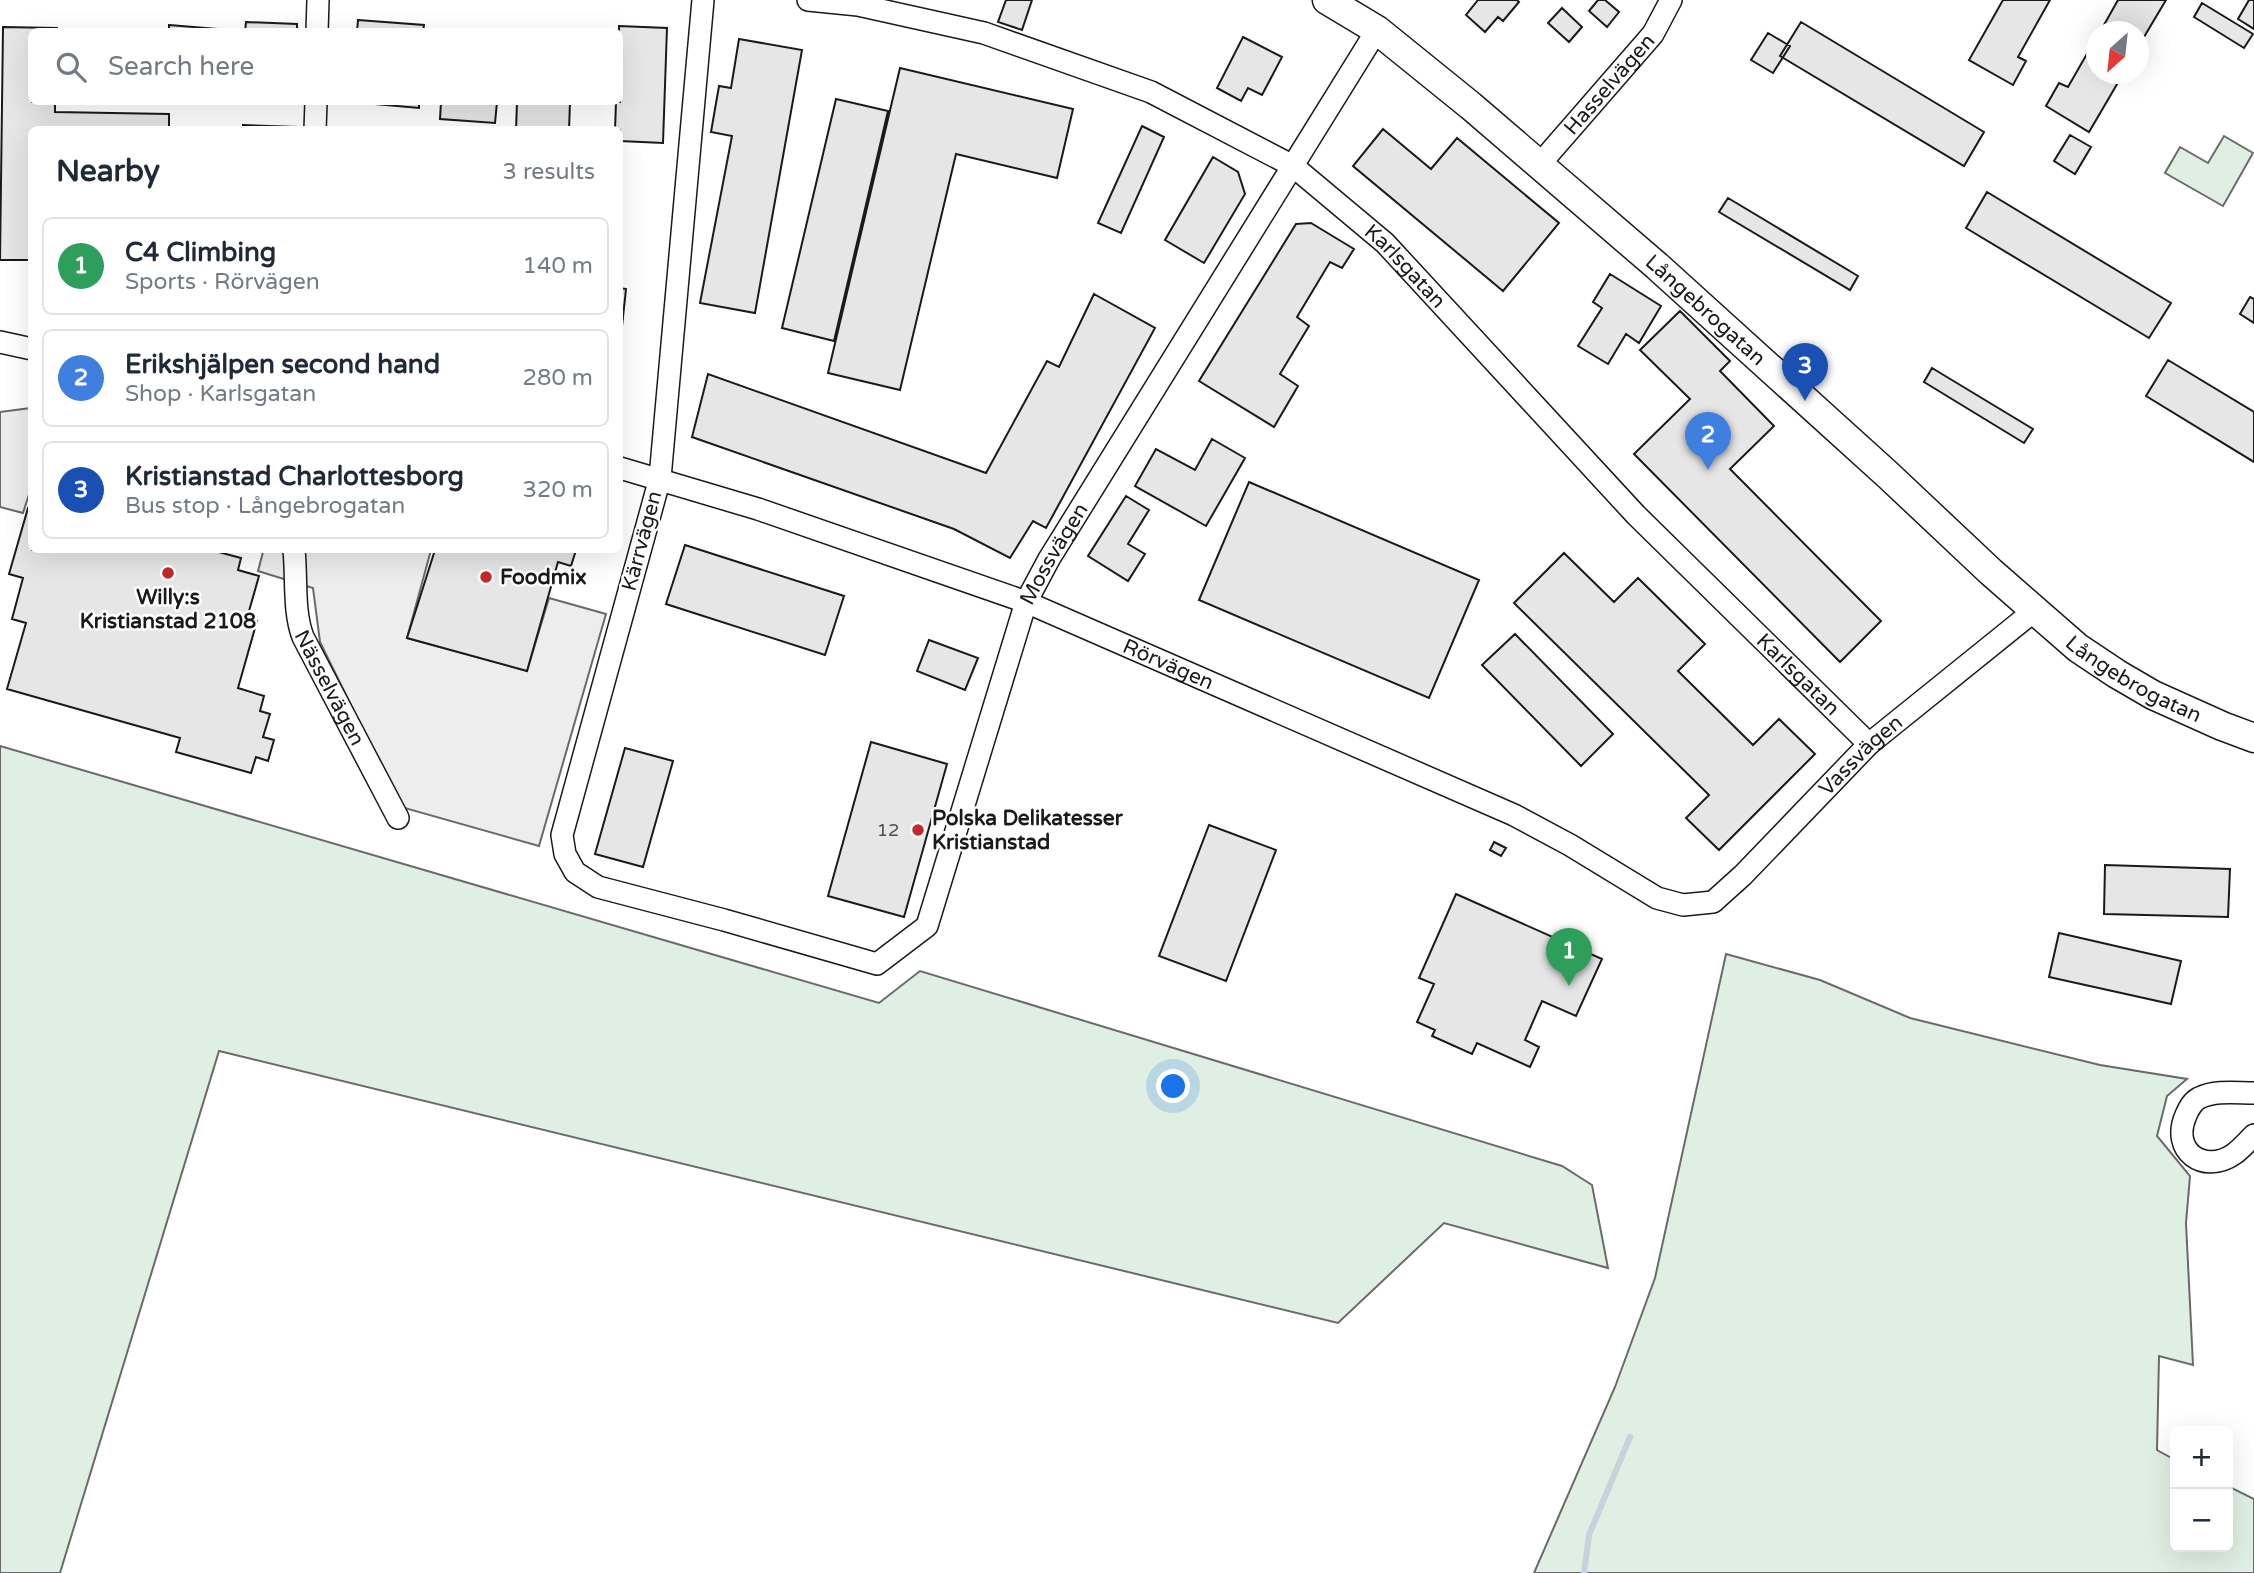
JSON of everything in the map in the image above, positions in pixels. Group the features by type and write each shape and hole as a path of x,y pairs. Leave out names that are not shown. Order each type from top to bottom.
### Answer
{"main road":[{"name":"Långebrogatan","path":"1327,0 1377,30 1471,106 1657,266 2034,611 2078,648 2117,674 2188,712 2254,738"}],"street":[{"path":"317,28 318,0"},
{"name":"Kärrvägen","path":"703,0 660,478 562,835 565,854 575,872 598,887 724,920"},
{"name":"Karlsgatan","path":"808,0 858,5 984,33 1151,92 1293,166 1385,243 1636,515 1868,744"},
{"name":"Hasselvägen","path":"1539,165 1653,34 1671,0"},
{"name":"Mossvägen","path":"724,920 877,964 927,926 1026,602 1049,559 1377,30"},
{"path":"315,126 316,105"},
{"path":"0,342 28,348"},
{"name":"Rörvägen","path":"623,469 758,509 1026,602 1514,815 1570,845 1657,898 1673,904 1696,905"},
{"name":"Nässelvägen","path":"294,553 298,583 296,607 303,637 398,818"},
{"name":"Vassvägen","path":"1696,905 1713,902 1743,875 1868,744 2034,611"},
{"path":"2254,1093 2222,1093 2197,1099 2187,1112 2181,1133 2184,1147 2193,1156 2210,1161 2232,1156 2254,1135"}],"green space":[{"path":"2224,136 2253,153 2223,206 2165,173 2180,147 2208,163"},
{"path":"0,746 879,1003 920,971 1562,1166 1592,1185 1608,1268 1444,1223 1338,1323 219,1051 60,1573 0,1573"},
{"path":"1726,954 1820,980 1910,1018 2100,1065 2187,1079 2167,1096 2157,1136 2190,1176 2186,1223 2193,1365 2159,1356 2157,1450 2170,1457 2170,1552 2233,1552 2233,1488 2254,1499 2254,1573 1534,1573 1615,1387 1655,1278"}],"shaded area":[{"path":"28,408 28,497 23,513 0,507 0,412"},
{"path":"263,553 430,553 407,638 527,671 549,598 606,614 539,846 401,807 320,642 313,588 258,571"}],"building":[{"path":"1006,0 1032,0 1022,30 998,22"},
{"path":"1478,0 1519,2 1503,21 1498,17 1485,32 1466,15"},
{"path":"1598,0 1605,0 1619,12 1607,27 1589,11"},
{"path":"2003,0 2050,0 2018,57 2026,61 2013,85 1969,60"},
{"path":"2118,0 2166,0 2149,29 2149,21 2106,21"},
{"path":"2249,0 2254,0 2254,29 2238,19"},
{"path":"2202,3 2253,34 2244,48 2194,17"},
{"path":"1562,8 1582,27 1569,42 1548,23"},
{"path":"358,20 424,25 424,28 357,28"},
{"path":"246,22 297,24 297,28 245,28"},
{"path":"1801,22 1984,132 1964,166 1780,56"},
{"path":"169,25 205,28 169,28"},
{"path":"619,26 667,28 663,143 623,141 623,126 615,126 616,105 623,105 623,28"},
{"path":"3,27 57,28 28,28 28,105 55,105 55,112 169,114 169,126 28,126 28,260 0,260"},
{"path":"1768,33 1790,46 1773,73 1751,60"},
{"path":"1243,37 1282,57 1262,95 1248,88 1241,101 1217,88"},
{"path":"739,39 802,50 755,313 700,303 732,136 711,132 719,86 731,88"},
{"path":"2086,56 2086,84 2117,84 2089,132 2046,106 2059,83 2068,87"},
{"path":"900,68 1073,109 1057,178 956,154 900,390 828,373"},
{"path":"836,99 888,111 834,341 782,328"},
{"path":"386,105 419,105 419,108"},
{"path":"441,105 497,105 495,123 440,119"},
{"path":"517,105 570,105 569,126 516,126"},
{"path":"1142,126 1164,137 1121,233 1098,223"},
{"path":"1383,129 1431,169 1457,138 1559,223 1503,291 1353,166"},
{"path":"2070,135 2091,147 2075,174 2054,161"},
{"path":"1213,157 1238,172 1245,194 1204,263 1165,240"},
{"path":"1987,192 2171,303 2149,338 1966,228"},
{"path":"1728,198 1858,276 1850,290 1719,212"},
{"path":"1311,223 1354,249 1342,268 1330,262 1297,317 1309,326 1280,374 1298,386 1274,427 1199,381 1296,224"},
{"path":"1610,274 1661,306 1639,343 1626,334 1608,364 1578,346 1602,308 1593,302"},
{"path":"623,288 626,289 623,317"},
{"path":"1094,294 1155,328 1046,528 1033,521 1010,558 954,529 692,437 708,374 986,473 1047,361 1059,367"},
{"path":"2250,297 2254,299 2254,323 2240,314"},
{"path":"1680,311 1730,361 1720,371 1774,426 1730,469 1881,621 1840,662 1634,454 1690,399 1640,350"},
{"path":"2168,360 2254,412 2254,462 2146,396"},
{"path":"1932,368 2033,429 2024,443 1924,382"},
{"path":"1212,439 1245,458 1206,526 1135,486 1156,449 1195,470"},
{"path":"1249,482 1479,580 1429,698 1199,600"},
{"path":"1126,496 1149,510 1128,544 1145,554 1128,581 1088,556"},
{"path":"28,508 28,553 222,553 241,558 238,570 259,576 247,618 257,621 238,688 264,696 260,711 270,714 263,737 274,740 268,761 256,757 251,773 176,752 180,738 7,689 26,623 12,619 23,578 9,574"},
{"path":"685,545 844,596 825,655 666,604"},
{"path":"434,553 575,553 571,566 558,562 527,671 407,638"},
{"path":"1564,553 1614,602 1638,578 1705,644 1678,671 1753,745 1779,719 1815,754 1719,850 1686,818 1709,795 1514,603"},
{"path":"1515,634 1613,734 1581,766 1482,665"},
{"path":"929,640 978,658 965,690 917,671"},
{"path":"871,742 947,764 904,917 828,896"},
{"path":"625,748 673,761 643,867 595,854"},
{"path":"1209,825 1276,850 1226,981 1159,956"},
{"path":"1494,842 1506,848 1501,856 1490,850"},
{"path":"2105,865 2230,869 2228,917 2104,914"},
{"path":"1456,894 1602,959 1576,1016 1542,1001 1525,1040 1539,1047 1530,1067 1477,1043 1472,1054 1432,1036 1435,1030 1417,1022 1434,984 1419,978"},
{"path":"2059,933 2181,961 2171,1004 2049,977"}],"waterway":[{"path":"1584,1573 1589,1535 1630,1437"}],"place":[{"name":"Kristianstad Charlottesborg","path":"1805,401"},
{"name":"Erikshjälpen second hand","path":"1708,470"},
{"name":"Willy:s Kristianstad 2108","path":"168,573"},
{"name":"Foodmix","path":"486,577"},
{"name":"Polska Delikatesser Kristianstad","path":"918,830"},
{"name":"C4 Climbing","path":"1569,986"}]}
